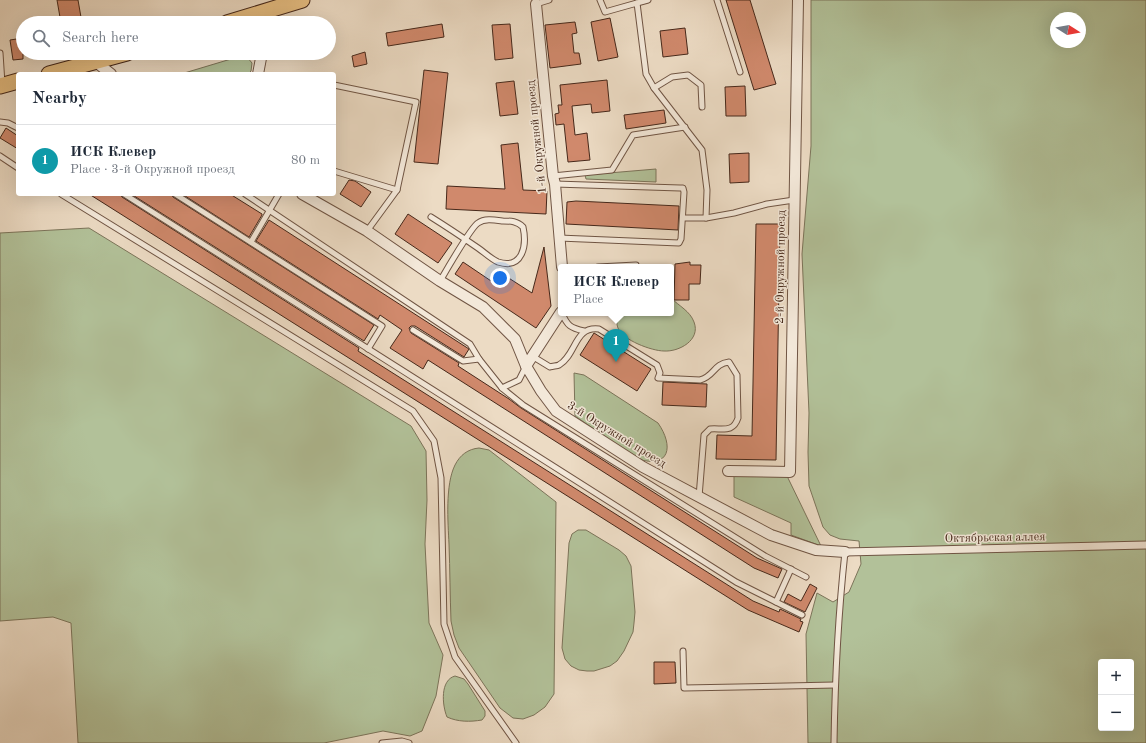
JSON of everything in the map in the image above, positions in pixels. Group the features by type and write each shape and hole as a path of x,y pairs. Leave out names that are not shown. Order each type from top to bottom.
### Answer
{"main road":[{"path":"261,16 278,3 302,0"},
{"path":"57,72 103,60"},
{"path":"1,85 16,81"}],"street":[{"name":"2-й Окружной проезд","path":"728,471 790,472 798,0"},
{"name":"1-й Окружной проезд","path":"536,4 562,264"},
{"path":"258,72 261,60"},
{"path":"96,62 109,72"},
{"name":"3-й Окружной проезд","path":"306,196 367,231 440,281 483,307 515,340 526,366 541,391 556,411 643,467 771,536 816,550 845,552"},
{"path":"526,366 558,316"},
{"name":"Октябрьская аллея","path":"845,552 1146,545"}],"lane":[{"path":"536,4 549,0"},
{"path":"600,0 605,12 648,0"},
{"path":"717,0 740,72"},
{"path":"637,3 646,74 654,88 702,150 707,190 706,218"},
{"path":"0,53 1,85"},
{"path":"654,88 672,77 688,75 701,85 702,107"},
{"path":"336,85 416,102 397,190 367,231"},
{"path":"0,122 8,123 16,127"},
{"path":"554,180 612,170 633,135 685,127"},
{"path":"0,156 16,167"},
{"path":"336,172 397,190"},
{"path":"554,180 682,188 684,192 681,239 679,243 559,238"},
{"path":"64,196 413,411 434,442 441,478 444,624 455,657 516,743"},
{"path":"127,196 736,582 802,615"},
{"path":"178,196 382,326 368,349"},
{"path":"248,196 470,344 479,359 502,388 523,405 764,556 806,577"},
{"path":"251,242 278,196"},
{"path":"683,218 706,218 734,213 767,204 794,200"},
{"path":"431,217 466,240 497,261 512,263 518,260 523,254 524,232 523,227 515,221 489,220 478,222 475,225 466,240 440,281"},
{"path":"563,316 572,329 584,331 591,328 599,329 657,365 660,373 658,378 700,380 711,375 722,363 729,362 734,368 738,382 738,418 733,427 728,429 710,429 704,435 699,497"},
{"path":"413,330 463,362 479,359"},
{"path":"532,356 550,367 559,365 568,356 584,331"},
{"path":"502,388 519,380 526,366"},
{"path":"834,743 839,608 845,552"},
{"path":"776,602 791,569"},
{"path":"683,651 684,688 835,685"},
{"path":"382,743 402,741 409,743"}],"green space":[{"path":"811,0 1146,0 1146,743 808,743 806,634 817,593 833,602 849,592 861,564 859,541 840,539 830,535 823,527 809,486 809,413 802,254 811,146"},
{"path":"228,60 250,60 252,63 250,72 188,72"},
{"path":"656,169 656,182 586,179 585,175"},
{"path":"89,228 411,426 426,451 427,500 425,544 429,623 443,655 436,696 422,731 410,736 383,731 324,743 78,743 71,623 53,617 0,621 0,233"},
{"path":"674,301 692,318 695,328 692,339 687,344 670,351 659,351 645,347 625,337 618,328 618,316 674,316"},
{"path":"574,373 584,375 658,423 666,440 667,447 663,458 657,461 638,459 575,416"},
{"path":"479,448 489,450 556,502 554,694 545,707 534,715 523,719 513,718 500,708 459,648 451,621 448,493 452,473 459,458 468,451"},
{"path":"734,476 787,476 821,546 791,535 791,523 734,497"},
{"path":"578,530 586,530 619,550 626,556 631,566 635,612 633,632 624,651 617,661 610,666 594,671 579,670 571,666 565,659 562,648 569,543 572,534"},
{"path":"455,676 464,679 485,711 485,716 482,720 464,721 447,717 443,700 445,688 450,678"}],"building":[{"path":"57,0 78,0 81,16 60,16"},
{"path":"726,0 750,0 776,84 754,90"},
{"path":"610,18 618,57 598,61 591,22"},
{"path":"575,22 577,33 572,34 574,53 579,53 581,64 550,68 545,25"},
{"path":"442,24 444,37 388,46 386,33"},
{"path":"510,24 513,58 495,60 492,25"},
{"path":"685,28 688,54 663,57 660,31"},
{"path":"16,39 16,60 13,60 10,40"},
{"path":"365,52 367,64 354,67 352,56"},
{"path":"424,70 448,73 438,164 414,162"},
{"path":"607,80 610,111 592,113 591,104 572,106 575,135 587,133 590,160 568,162 564,124 556,125 555,114 559,113 558,105 562,105 560,85"},
{"path":"514,81 518,114 500,116 496,83"},
{"path":"745,86 746,116 726,116 725,87"},
{"path":"664,110 666,123 626,129 624,115"},
{"path":"6,128 16,135 16,148 0,138"},
{"path":"518,143 523,190 547,191 546,214 446,209 447,186 505,189 501,145"},
{"path":"749,153 749,182 730,183 729,154"},
{"path":"349,180 355,181 371,192 361,207 340,194"},
{"path":"92,196 121,196 359,348 358,351 753,601 779,612 780,609 801,619 800,621 803,622 799,632 748,610"},
{"path":"134,196 172,196 374,325 364,341"},
{"path":"185,196 233,196 262,214 249,237"},
{"path":"576,201 679,206 678,230 566,224 567,202"},
{"path":"408,214 452,243 438,263 395,234"},
{"path":"269,220 469,349 464,357 415,326 411,326 409,328 411,333 459,363 458,366 521,408 757,558 782,569 778,578 754,568 428,360 423,369 390,348 402,330 380,315 378,319 256,241"},
{"path":"756,224 780,224 776,460 716,459 717,435 752,436"},
{"path":"544,247 551,306 536,328 455,274 463,262 497,285 504,275 532,293"},
{"path":"690,262 690,265 701,265 700,284 689,284 689,300 674,300 675,264"},
{"path":"594,333 651,369 637,391 580,355"},
{"path":"663,382 707,384 706,407 662,405"},
{"path":"810,584 817,588 805,612 784,602 788,594 801,601"},
{"path":"654,662 675,662 676,683 654,684"}],"place":[{"name":"ИСК Клевер","path":"616,362"}]}
